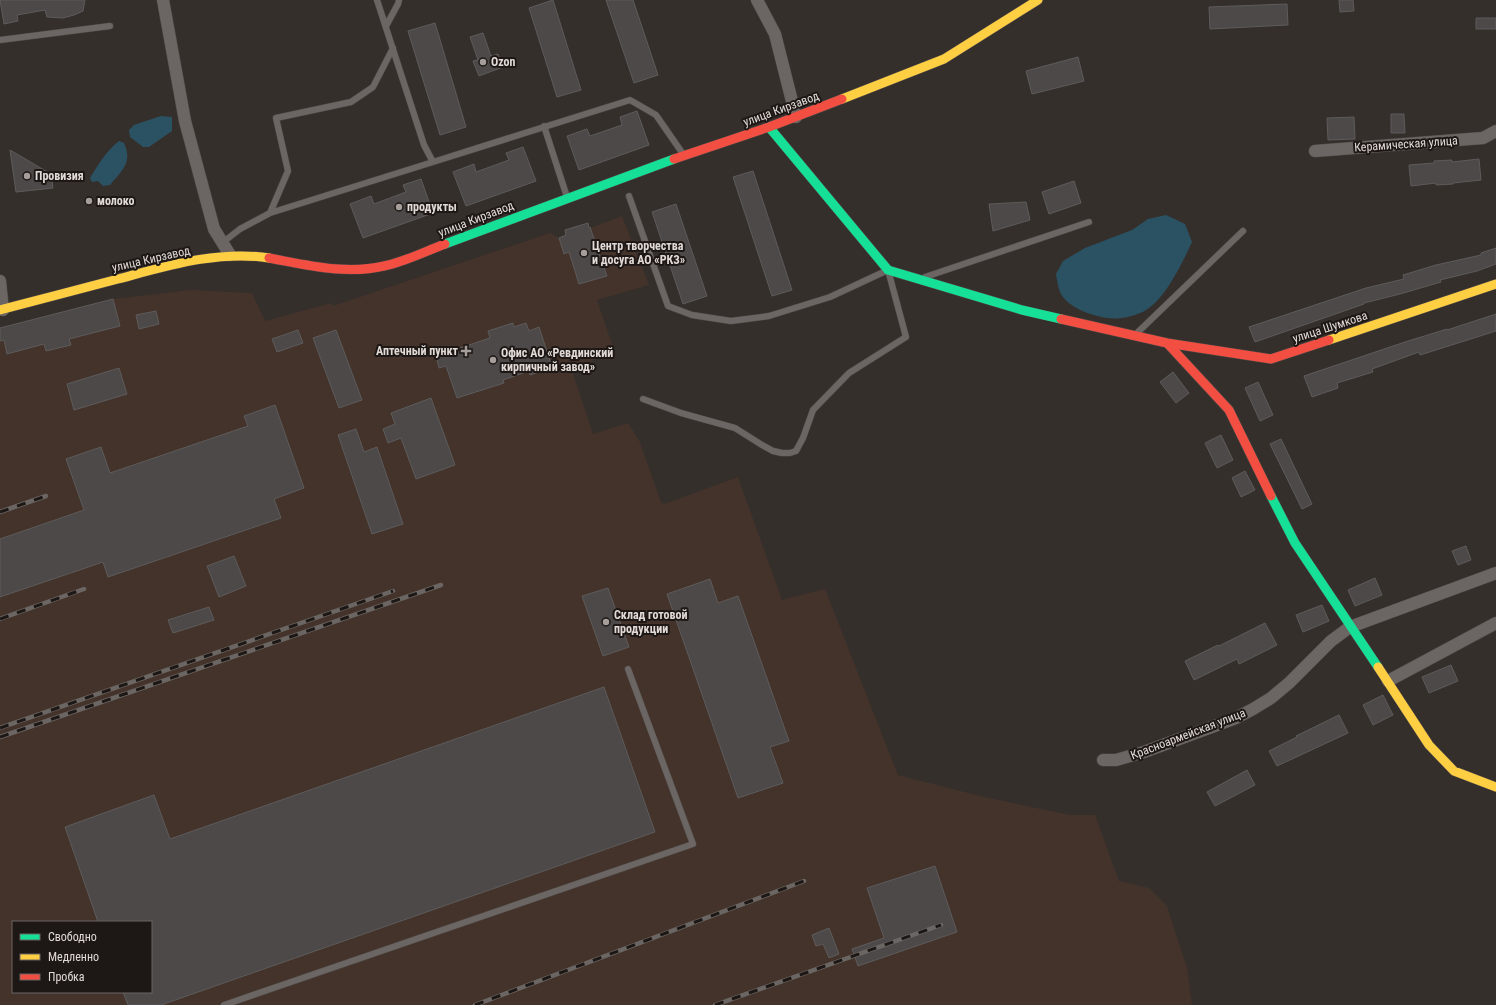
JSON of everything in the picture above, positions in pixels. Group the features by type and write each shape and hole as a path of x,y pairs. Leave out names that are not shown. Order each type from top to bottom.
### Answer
{"street":[{"path":"163,0 185,121 214,229 230,255"},
{"path":"757,0 775,34 796,117"},
{"name":"улица Кирзавод","path":"1,310 159,268 196,260 230,255 255,256 337,270 375,268 397,262 684,155 796,117 944,59 1038,0"},
{"path":"769,127 888,270"},
{"name":"Керамическая улица","path":"1315,151 1483,138 1496,131"},
{"name":"улица Шумкова","path":"888,270 1022,310 1167,343 1271,359 1496,284"},
{"path":"0,281 1,310"},
{"path":"1167,343 1229,410 1295,543 1350,627 1388,681 1429,745 1454,771 1496,787"},
{"name":"Красноармейская улица","path":"1103,760 1116,760 1144,752 1236,718 1271,698 1289,683 1330,641 1350,627 1496,573"},
{"path":"1388,681 1496,623"}],"lane":[{"path":"377,0 424,145 433,162"},
{"path":"386,26 399,0"},
{"path":"0,40 110,26"},
{"path":"270,213 288,171 276,118 351,102 373,87 393,48"},
{"path":"222,243 240,229 270,213 630,100 656,115 684,155"},
{"path":"544,126 567,198"},
{"path":"629,196 668,306 692,315 731,321 769,316 830,297 888,270 906,337 849,373 813,410 803,438 796,451 790,454 773,451 735,428 682,413 643,399"},
{"path":"918,280 1089,222"},
{"path":"1134,336 1243,231"},
{"path":"224,1005 692,844 628,669"}],"shaded area":[{"path":"622,216 649,285 597,300 615,353 571,368 593,434 628,423 639,440 661,502 664,504 738,477 782,600 825,589 898,775 984,797 1070,815 1095,815 1119,881 1149,888 1167,906 1187,968 1192,1005 0,1005 0,328 113,299 191,290 252,293 265,321 331,303 333,306 550,233 559,238 566,235 565,230 588,223 590,228"}],"water":[{"path":"161,116 172,117 172,131 149,147 143,147 130,137 129,130 134,125"},
{"path":"119,141 124,143 126,150 127,161 125,166 110,185 103,186 98,181 92,182 90,178 107,153"},
{"path":"1166,215 1185,224 1192,242 1167,289 1146,310 1125,318 1106,318 1078,309 1064,298 1059,290 1056,274 1063,261 1085,248 1132,230 1148,219"}],"building":[{"path":"0,0 85,0 83,11 74,15 63,18 47,17 45,10 17,15 18,21 4,24"},
{"path":"553,0 581,90 557,97 529,8"},
{"path":"606,0 633,0 658,75 634,83"},
{"path":"1339,0 1353,0 1354,11 1340,12"},
{"path":"1287,4 1288,25 1210,29 1209,7"},
{"path":"1476,18 1496,18 1496,29 1476,29"},
{"path":"435,23 466,127 440,135 408,31"},
{"path":"483,33 491,56 498,54 503,67 479,76 473,61 478,60 470,37"},
{"path":"1078,57 1084,81 1032,94 1026,71"},
{"path":"637,111 649,145 579,170 567,136 587,129 590,136 622,125 620,117"},
{"path":"1391,114 1404,114 1405,133 1391,133"},
{"path":"1354,117 1355,139 1328,140 1327,118"},
{"path":"523,147 536,181 466,206 453,172 474,164 476,172 509,160 506,153"},
{"path":"10,150 51,174 53,188 16,192"},
{"path":"1479,159 1481,180 1453,184 1436,185 1436,183 1411,186 1409,165 1434,163 1434,161 1452,160 1452,162"},
{"path":"753,171 792,290 772,296 733,177"},
{"path":"421,179 433,213 363,238 350,204 371,196 374,204 406,192 403,185"},
{"path":"1074,181 1081,203 1049,214 1042,192"},
{"path":"1026,202 1030,220 993,231 989,204"},
{"path":"676,204 707,296 683,304 652,212"},
{"name":"Центр творчества и досуга АО «РКЗ»","path":"588,223 607,276 579,284 569,252 564,254 559,238 566,235 565,230"},
{"path":"1496,248 1496,264 1477,271 1440,280 1441,282 1364,303 1255,342 1249,327 1366,288 1404,279 1403,275 1436,265 1481,255 1481,253"},
{"path":"113,299 120,326 69,339 71,345 46,351 44,344 7,354 4,340 0,341 0,328"},
{"path":"156,311 159,324 139,329 136,315"},
{"path":"1496,314 1496,331 1420,355 1419,352 1372,369 1373,372 1337,383 1338,388 1312,397 1304,376 1405,342"},
{"name":"Офис АО «Ревдинский кирпичный завод»","path":"513,323 514,327 526,323 529,331 539,327 552,367 530,375 529,371 503,380 504,383 457,398 446,366 439,368 436,356 490,338 488,331"},
{"path":"298,330 303,343 277,352 272,339"},
{"path":"336,330 362,400 339,408 313,338"},
{"path":"119,368 127,394 74,410 67,384"},
{"path":"1173,372 1189,393 1176,403 1160,382"},
{"path":"1258,382 1273,415 1260,421 1245,388"},
{"path":"431,398 455,465 416,479 401,438 388,443 383,429 395,424 391,413"},
{"path":"275,405 304,488 274,499 281,518 108,577 103,562 0,597 0,539 84,510 66,459 101,447 110,473 248,426 244,416"},
{"path":"356,429 364,452 377,447 403,524 372,534 338,435"},
{"path":"1221,435 1233,460 1217,468 1205,443"},
{"path":"1281,439 1312,504 1302,509 1270,444"},
{"path":"1245,471 1255,490 1241,497 1232,478"},
{"path":"1466,546 1471,560 1458,565 1452,551"},
{"path":"234,556 246,586 219,597 207,566"},
{"path":"1375,578 1382,595 1355,606 1348,590"},
{"path":"710,579 718,603 738,596 789,741 770,747 783,783 738,798 667,594"},
{"name":"Склад готовой продукции","path":"608,588 629,647 603,656 582,596"},
{"path":"1322,605 1329,621 1303,632 1296,615"},
{"path":"209,607 214,620 173,633 168,620"},
{"path":"1265,623 1277,645 1239,664 1237,659 1194,680 1185,661"},
{"path":"1451,665 1458,681 1429,693 1422,677"},
{"path":"604,687 655,832 161,1005 128,1005 123,993 152,993 152,921 98,921 65,827 154,795 170,839"},
{"path":"1383,695 1393,715 1373,725 1363,705"},
{"path":"1339,715 1348,733 1277,766 1269,751"},
{"path":"1247,770 1255,785 1215,806 1207,792"},
{"path":"935,866 957,932 858,966 852,949 884,938 867,888"},
{"path":"829,928 839,954 829,958 823,944 816,946 812,935"}],"railway":[{"path":"0,512 46,496"},
{"path":"0,737 441,585"},
{"path":"0,619 84,589"},
{"path":"0,728 393,591"},
{"path":"475,1005 804,881"},
{"path":"715,1005 941,925"}],"traffic: fast":[{"path":"769,127 888,270 1022,310 1061,319"},
{"path":"445,244 674,159"},
{"path":"1271,496 1295,543 1378,667"}],"traffic: slow":[{"path":"842,99 944,59 1038,0"},
{"path":"0,310 155,269 193,261 231,256 269,258"},
{"path":"1329,340 1496,284"},
{"path":"1378,667 1429,745 1454,771 1496,787"}],"traffic: jam":[{"path":"674,159 769,127 842,99"},
{"path":"269,258 326,268 355,270 370,269 399,262 445,244"},
{"path":"1061,319 1167,343 1271,359 1329,340"},
{"path":"1167,343 1229,410 1271,496"}],"place":[{"name":"Ozon","path":"483,62"},
{"name":"Провизия","path":"27,176"},
{"name":"молоко","path":"89,201"},
{"name":"продукты","path":"399,207"},
{"name":"Центр творчества и досуга АО «РКЗ»","path":"584,253"},
{"name":"Аптечный пункт","path":"466,351"},
{"name":"Офис АО «Ревдинский кирпичный завод»","path":"493,360"},
{"name":"Склад готовой продукции","path":"606,622"}]}
